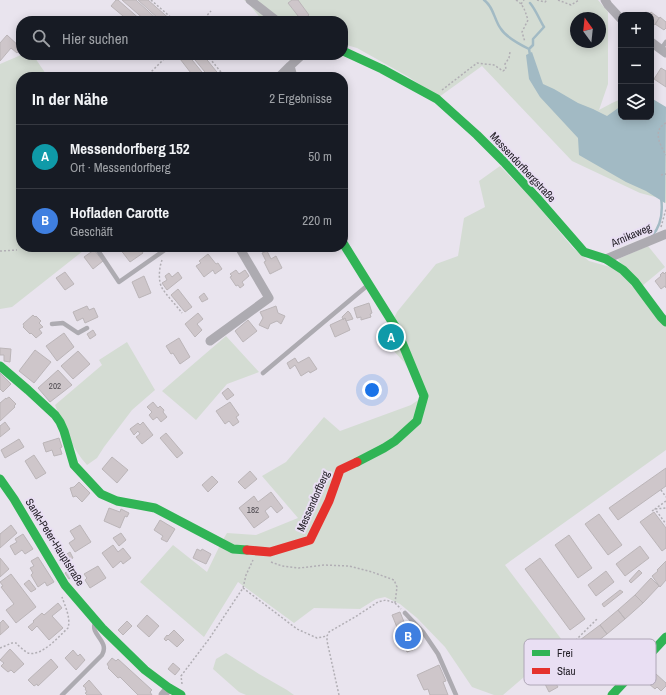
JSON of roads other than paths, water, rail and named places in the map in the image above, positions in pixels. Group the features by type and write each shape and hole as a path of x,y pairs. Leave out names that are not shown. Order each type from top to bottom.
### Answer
{"street":[{"path":"250,0 271,16"},
{"path":"605,0 618,16"},
{"path":"654,43 664,48"},
{"name":"Messendorfbergstraße","path":"348,53 382,69 437,99 477,135 537,198 584,252 606,259 623,270 635,282 666,322"},
{"path":"283,72 297,60"},
{"path":"290,66 292,72"},
{"name":"Arnikaweg","path":"606,259 666,234"},
{"name":"Messendorfberg","path":"0,366 55,415 64,431 74,465 101,494 117,502 155,508 233,549 270,552 310,540 329,501 340,470 395,441 417,421 424,396 396,328 348,251"},
{"path":"210,341 269,298 242,252"},
{"name":"Sankt-Peter-Hauptstraße","path":"0,479 14,499 65,585 102,628 166,692 182,693"},
{"path":"656,648 666,637"},
{"path":"612,695 621,685"}],"lane":[{"path":"99,252 119,282 164,252"},
{"path":"263,373 369,284"},
{"path":"52,324 63,323 78,333 87,328"},
{"path":"405,613 423,632 438,654 456,695"},
{"path":"62,695 104,652 103,642 94,629 96,621"}],"water":[{"path":"532,52 543,84 578,103 607,116 618,108 618,120 654,120 654,100 666,107 665,203 646,191 626,182 579,155 578,138 540,97 529,79 526,55"}],"waterway":[{"path":"484,0 490,6 503,32 529,49 530,55"},
{"path":"529,49 533,45 533,39 544,27 530,3"},
{"path":"652,236 660,223 662,207 661,197"}],"place":[{"name":"Messendorfberg 152","path":"391,337"},
{"name":"Hofladen Carotte","path":"408,636"}]}
